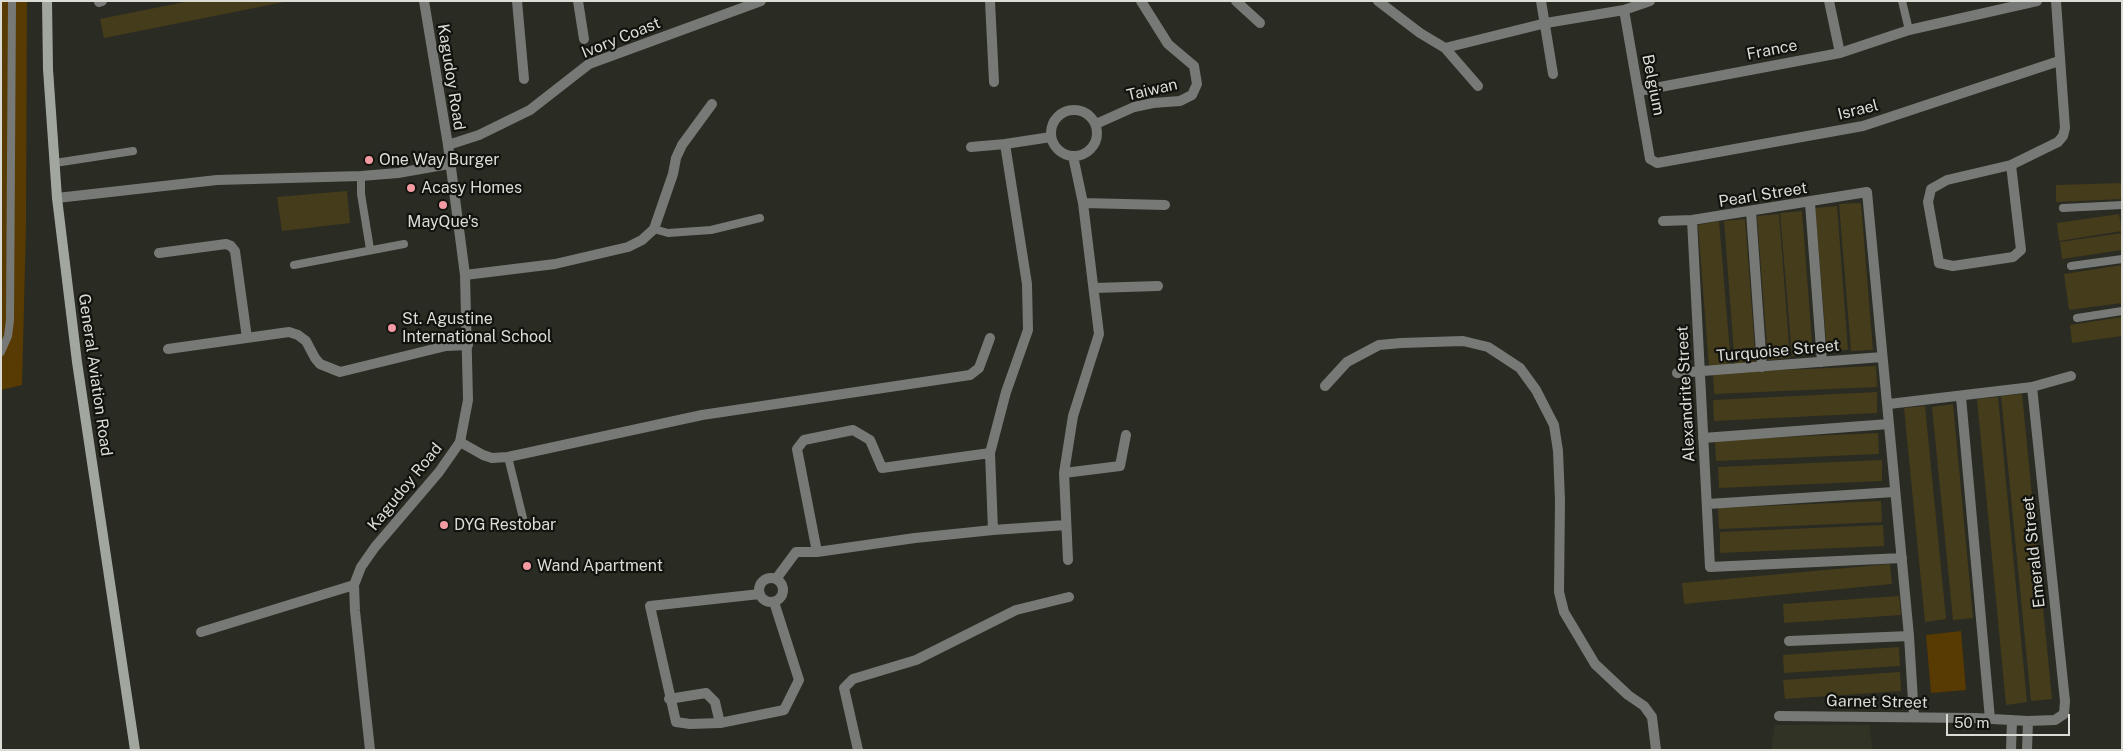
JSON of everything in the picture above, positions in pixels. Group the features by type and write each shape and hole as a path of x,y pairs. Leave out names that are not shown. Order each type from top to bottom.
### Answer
{"main road":[{"name":"General Aviation Road","path":"48,1 48,69 57,198 76,362 135,750"}],"street":[{"name":"Kagudoy Road","path":"370,750 355,611 354,585 361,567 375,547 439,472 460,442 468,400 465,274 448,145 424,1"},
{"path":"517,1 524,79"},
{"path":"578,1 584,39"},
{"name":"Ivory Coast","path":"448,145 479,135 530,110 589,64 761,1"},
{"path":"990,1 994,82"},
{"name":"Taiwan","path":"1096,124 1134,107 1153,103 1180,101 1192,95 1197,84 1194,66 1168,44 1141,1"},
{"path":"1236,1 1260,22"},
{"path":"1378,1 1420,33 1445,48 1478,86"},
{"path":"1541,1 1553,74"},
{"path":"1445,48 1546,23 1624,10 1650,1"},
{"path":"1830,1 1840,53"},
{"name":"France","path":"1639,91 1840,53 1909,30 2037,1"},
{"path":"2011,165 2021,250 2013,257 1953,266 1939,263 1928,202 1931,189 1947,180 2011,165 2058,142 2063,136 2065,128 2056,1"},
{"name":"Belgium","path":"1624,10 1650,159 1657,163"},
{"name":"Israel","path":"1657,163 1863,126 2059,61"},
{"path":"465,274 555,264 628,247 642,240 654,229 673,174 676,158 692,131 712,104"},
{"path":"1079,110 1092,118 1096,124 1096,140 1093,146 1081,156 1073,156 1058,151 1051,137 1053,122 1064,112 1079,110"},
{"path":"971,146 1005,144 1051,137"},
{"path":"993,530 990,454 1006,392 1028,330 1027,284 1005,144"},
{"path":"1068,560 1064,473 1073,416 1099,334 1083,203 1073,156"},
{"path":"57,198 217,180 361,176 398,173 449,164"},
{"name":"Pearl Street","path":"1663,221 1692,220 1751,212 1867,192 1882,358"},
{"path":"1083,203 1165,205"},
{"path":"1810,203 1822,362"},
{"path":"1751,212 1762,367"},
{"name":"Alexandrite Street","path":"1692,220 1710,567 1902,558"},
{"path":"159,253 226,244 231,246 235,251 247,338"},
{"path":"1094,288 1158,286"},
{"path":"168,349 293,333 306,341 314,358 320,364 340,372 446,346 468,345"},
{"path":"460,442 492,458 508,457 702,415 970,375 979,368 990,338"},
{"path":"1325,386 1347,362 1379,345 1463,341 1488,347 1520,368 1536,390 1554,425 1558,451 1560,500 1559,592 1564,612 1594,664 1628,695 1644,706 1652,717 1656,750"},
{"path":"1882,358 1889,404 1894,492 1909,636 1914,718"},
{"name":"Turquoise Street","path":"1677,373 1699,373 1882,358"},
{"path":"1889,404 1961,397 2032,386 2070,376"},
{"name":"Emerald Street","path":"2032,386 2065,701 2064,714"},
{"path":"1961,397 1990,719"},
{"path":"1703,438 1889,424"},
{"path":"817,552 797,449 804,440 853,430 870,440 882,468 990,454"},
{"path":"1064,473 1120,466 1126,435"},
{"path":"1708,504 1894,492"},
{"path":"776,579 796,552 817,552 915,538 993,530 1066,525"},
{"path":"770,578 776,579 783,587 782,596 774,602 765,601 760,594 760,587 763,581 770,578"},
{"path":"201,632 354,585"},
{"path":"760,594 650,606 669,699 676,722 690,724 720,723 784,710 799,680 774,602"},
{"path":"858,750 844,688 853,679 916,660 1016,610 1069,598"},
{"path":"1789,641 1909,636"},
{"path":"669,699 706,693 715,702 720,723"},
{"name":"Garnet Street","path":"1779,716 2028,721 2055,720 2064,714"},
{"path":"2011,750 2012,720"},
{"path":"2027,750 2028,721"}],"lane":[{"path":"1,352 8,336 10,320 12,1"},
{"path":"1902,1 1909,30"},
{"path":"55,163 133,151"},
{"path":"361,176 361,194 370,249"},
{"path":"2063,208 2122,206"},
{"path":"654,229 668,233 711,230 760,218"},
{"path":"294,265 404,244"},
{"path":"2071,266 2122,259"},
{"path":"2077,318 2122,311"},
{"path":"508,457 523,518"}],"shaded area":[{"path":"1,1 27,1 26,227 22,385 1,390"},
{"path":"1961,631 1966,690 1931,693 1926,635"},
{"path":"1775,725 1869,725 1873,750 1771,750"}],"building":[{"path":"190,1 284,2 104,38 100,19"},
{"path":"2122,183 2122,199 2056,202 2056,185"},
{"path":"347,191 350,223 282,231 277,197"},
{"path":"1861,203 1873,350 1851,351 1839,204"},
{"path":"1837,206 1848,350 1827,351 1815,208"},
{"path":"1802,211 1813,355 1792,356 1780,213"},
{"path":"1779,214 1790,358 1768,360 1757,216"},
{"path":"2119,214 2122,231 2059,241 2057,223"},
{"path":"1745,219 1756,364 1735,366 1724,221"},
{"path":"1719,221 1731,365 1709,367 1698,225"},
{"path":"2122,233 2122,250 2062,259 2060,242"},
{"path":"2122,265 2122,303 2069,310 2064,274"},
{"path":"2122,317 2122,336 2072,343 2070,325"},
{"path":"1876,366 1877,387 1714,394 1713,373"},
{"path":"1877,392 1877,413 1714,421 1713,400"},
{"path":"2022,394 2052,699 2031,701 2001,396"},
{"path":"1998,397 2027,702 2006,705 1977,399"},
{"path":"1953,404 1973,618 1953,620 1932,407"},
{"path":"1925,406 1946,619 1925,622 1904,408"},
{"path":"1878,433 1879,454 1716,461 1715,440"},
{"path":"1882,460 1882,481 1719,488 1718,467"},
{"path":"1881,501 1882,522 1719,529 1718,508"},
{"path":"1883,525 1884,546 1720,553 1720,532"},
{"path":"1890,564 1892,584 1684,604 1682,583"},
{"path":"1899,596 1901,615 1784,623 1783,604"},
{"path":"1899,647 1900,666 1784,673 1783,655"},
{"path":"1900,672 1901,691 1785,699 1783,680"}],"place":[{"name":"One Way Burger","path":"369,160"},
{"name":"Acasy Homes","path":"411,188"},
{"name":"MayQue's","path":"443,205"},
{"name":"St. Agustine International School","path":"392,328"},
{"name":"DYG Restobar","path":"444,525"},
{"name":"Wand Apartment","path":"527,566"}]}
